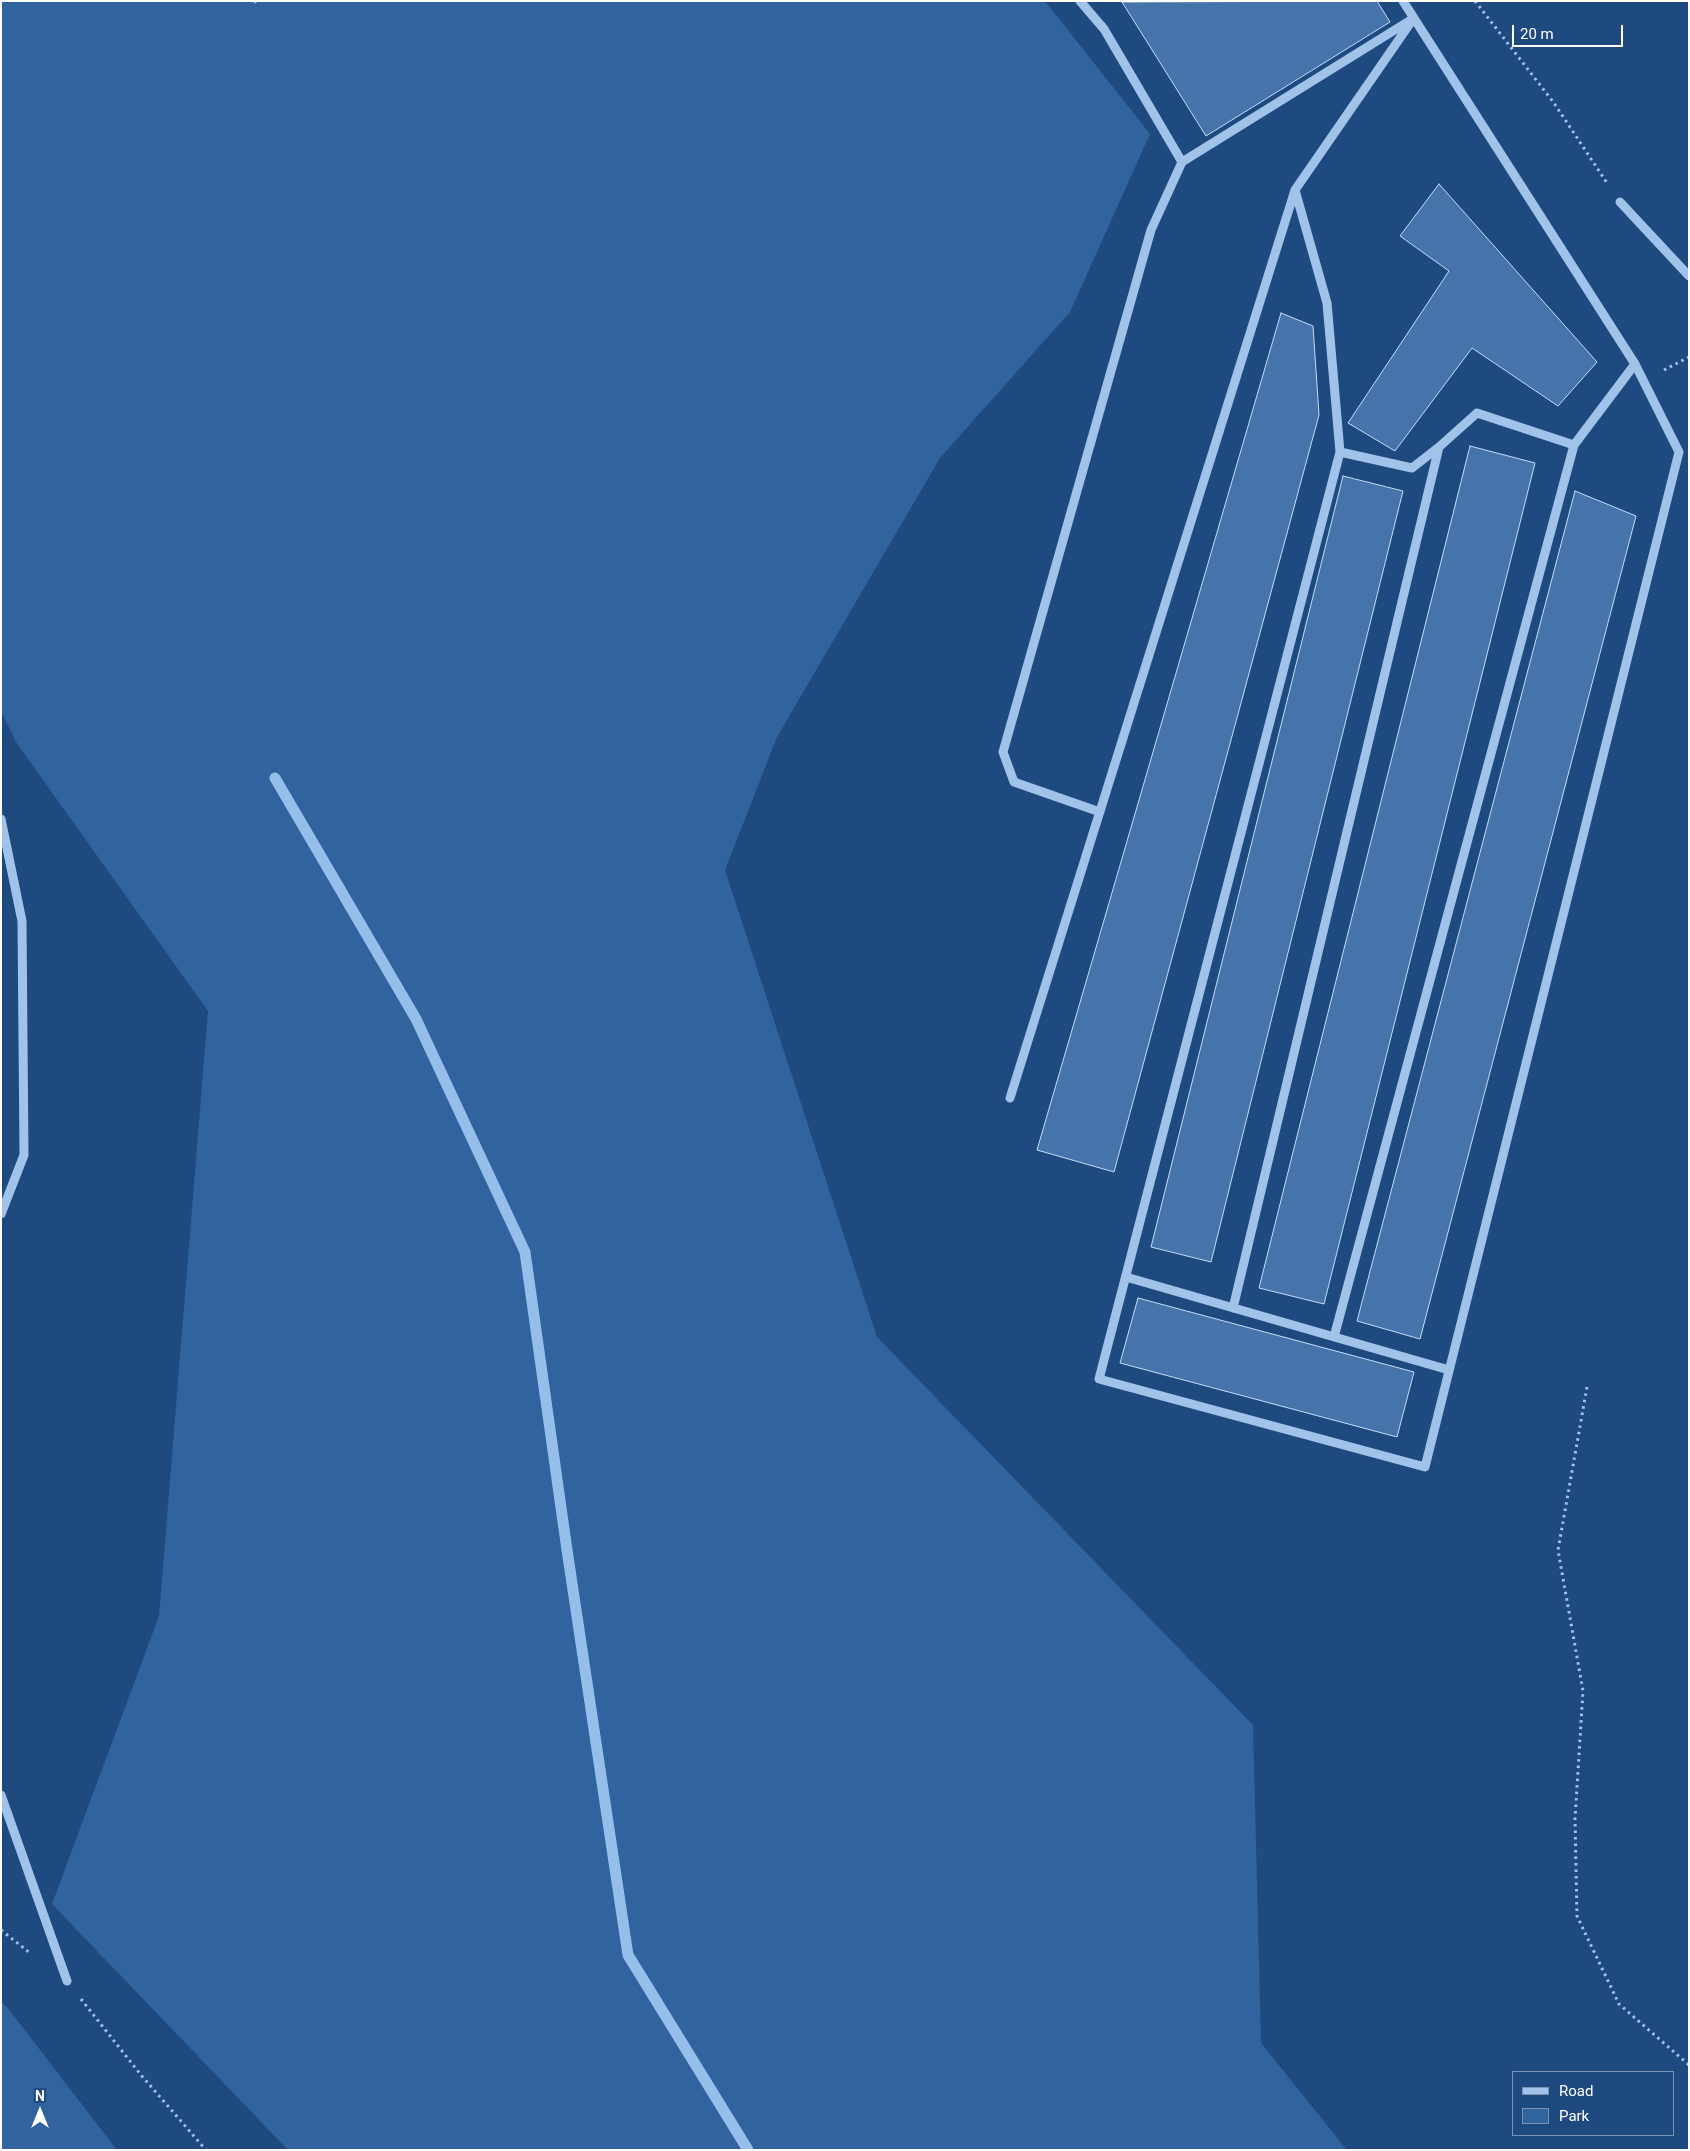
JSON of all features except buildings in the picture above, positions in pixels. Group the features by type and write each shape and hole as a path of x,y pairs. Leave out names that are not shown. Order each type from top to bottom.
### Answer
{"street":[{"path":"1080,1 1104,29 1182,162"},
{"path":"1295,190 1327,303 1340,452 1099,1379 1425,1467 1679,452 1635,364 1403,1"},
{"path":"1100,812 1014,782 1003,752 1151,230 1182,162 1414,18"},
{"path":"1010,1098 1295,190 1414,18"},
{"path":"1620,202 1689,276"},
{"path":"1334,1337 1574,445 1635,364"},
{"path":"1340,452 1412,468 1477,413 1574,445"},
{"path":"1233,1308 1439,447"},
{"path":"1,820 22,921 24,1146 24,1155 1,1214"},
{"path":"1126,1277 1449,1370"},
{"path":"1,1795 67,1981"}],"path":[{"path":"1475,1 1554,103 1620,202"},
{"path":"1587,1387 1558,1550 1583,1691 1574,1819 1577,1916 1619,2004 1689,2066"},
{"path":"1,1930 67,1981 140,2074 206,2150"}],"green space":[{"path":"1,1 1045,1 1150,134 1070,312 940,458 777,737 725,870 877,1337 1253,1725 1261,2043 1347,2150 288,2150 52,1904 159,1616 208,1011 16,742 1,711"},
{"path":"1,2002 7,2007 117,2150 1,2150"}],"waterway":[{"path":"275,778 416,1019 525,1252 567,1550 628,1955 748,2150"}]}
